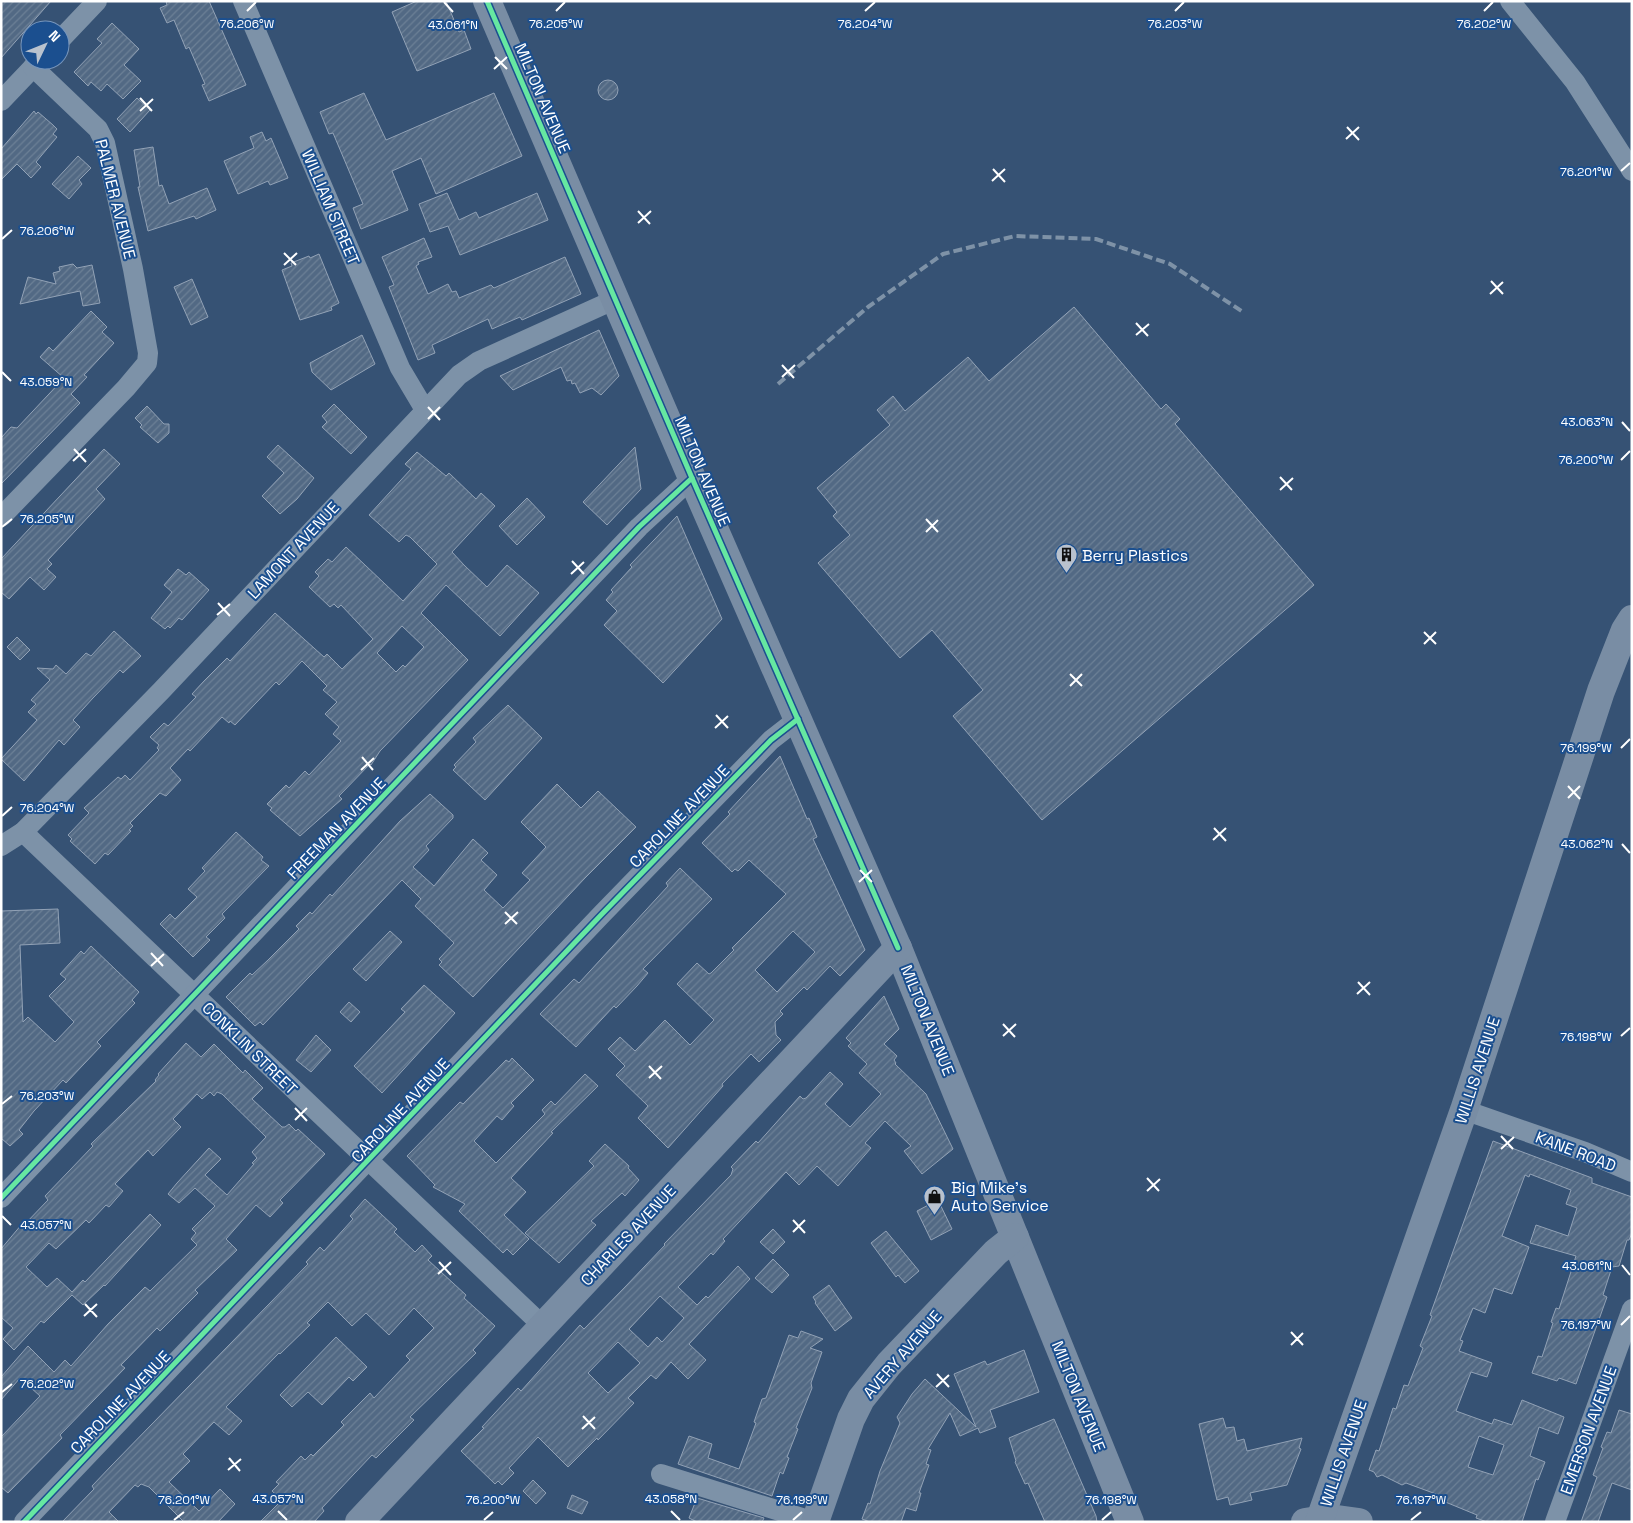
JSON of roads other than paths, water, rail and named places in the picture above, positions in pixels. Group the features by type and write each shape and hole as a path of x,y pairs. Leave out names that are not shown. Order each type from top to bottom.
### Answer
{"main road":[{"name":"MILTON AVENUE","path":"487,1 692,478 898,948 1130,1522"},
{"name":"WILLIS AVENUE","path":"1315,1521 1464,1110 1601,691 1625,630 1632,619"},
{"name":"CHARLES AVENUE","path":"359,1522 898,948"},
{"name":"AVERY AVENUE","path":"815,1522 851,1420 861,1399 889,1364 996,1252 1014,1237"},
{"path":"1315,1521 1330,1518 1359,1522"}],"street":[{"path":"70,29 97,1"},
{"name":"WILLIAM STREET","path":"243,1 400,368 425,410"},
{"path":"1510,1 1575,82 1632,171"},
{"path":"1,101 31,70"},
{"name":"PALMER AVENUE","path":"1,517 126,388 146,363 148,353 133,269 105,143 98,129 43,70"},
{"name":"LAMONT AVENUE","path":"1,846 23,832 161,691 459,375 479,361 616,299"},
{"name":"FREEMAN AVENUE","path":"1,1198 638,527 692,478"},
{"name":"CAROLINE AVENUE","path":"24,1522 771,740 798,720"},
{"name":"CONKLIN STREET","path":"23,832 542,1325"},
{"name":"KANE ROAD","path":"1464,1110 1585,1152 1632,1172"},
{"name":"EMERSON AVENUE","path":"1555,1522 1632,1309"},
{"path":"661,1474 815,1522"}],"railway":[{"path":"778,384 868,307 943,254 1015,236 1096,239 1170,264 1243,312"}],"place":[{"name":"Berry Plastics","path":"1066,574"},
{"name":"Big Mike's Auto Service","path":"935,1215"}]}
